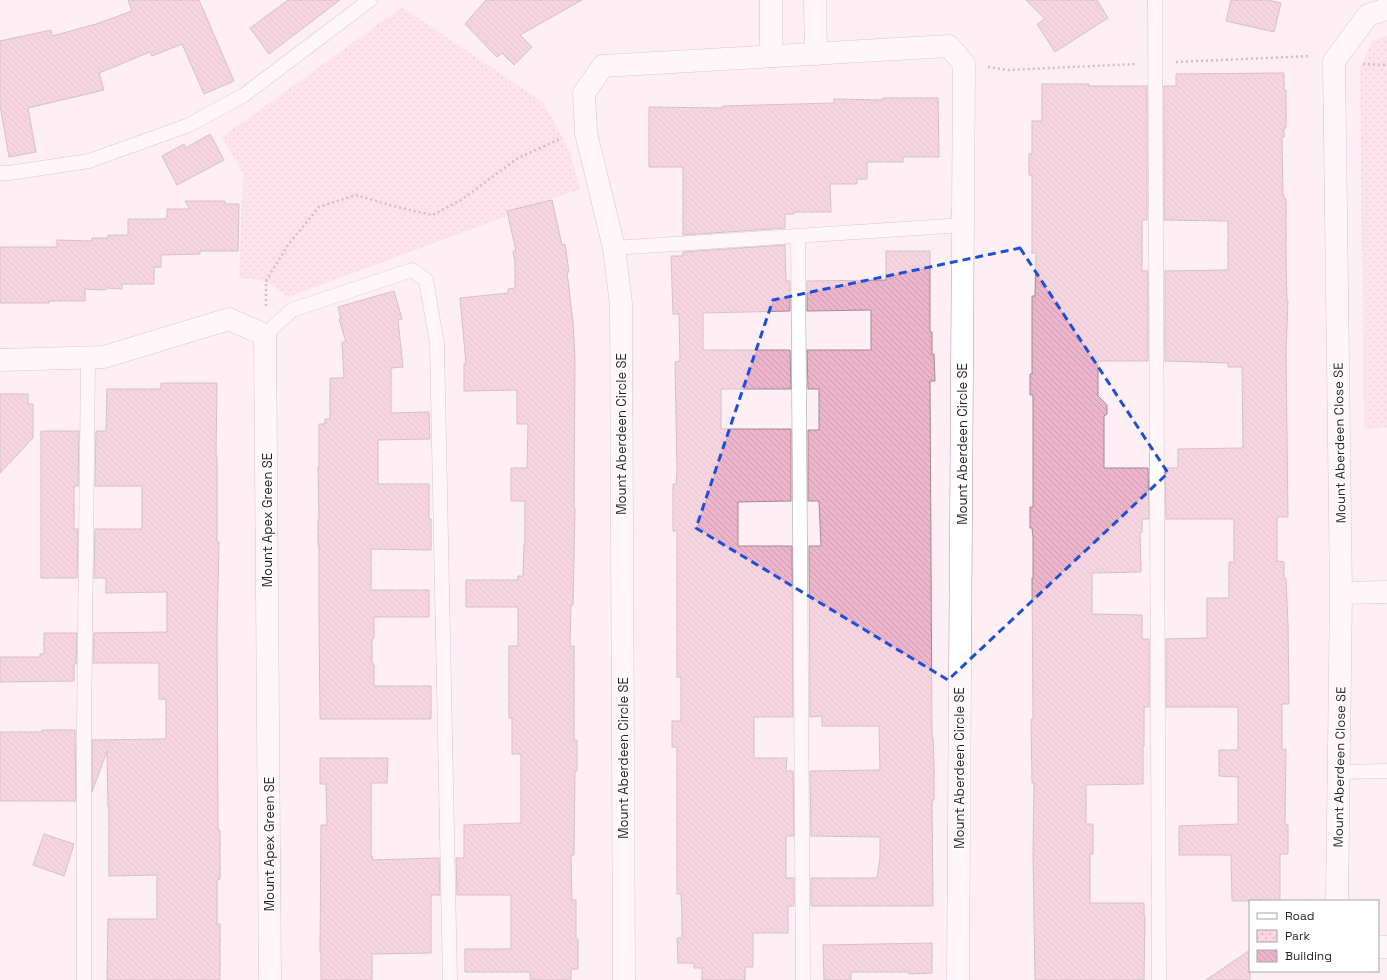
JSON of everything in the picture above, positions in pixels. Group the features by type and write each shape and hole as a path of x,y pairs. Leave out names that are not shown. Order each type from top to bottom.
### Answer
{"street":[{"path":"771,0 771,56"},
{"path":"815,0 816,54"},
{"name":"Mount Aberdeen Close SE","path":"1337,900 1341,593 1334,61 1368,15 1387,9"},
{"name":"Mount Aberdeen Circle SE","path":"624,980 621,304 614,248 586,133 584,93 603,66 949,46 964,64 958,980"},
{"path":"0,360 104,357 229,320 265,335"},
{"name":"Mount Apex Green SE","path":"265,335 270,980"},
{"path":"1341,593 1387,592"}],"lane":[{"path":"0,173 9,173 89,161 189,125 244,95 370,0"},
{"path":"1155,0 1159,980"},
{"path":"614,248 963,225"},
{"path":"798,236 803,980"},
{"path":"265,335 292,310 412,270 426,280 437,344 450,980"},
{"path":"84,980 84,730 88,358"},
{"path":"1339,772 1387,771"}],"path":[{"path":"265,335 266,281 288,245 319,207 356,195 393,206 432,215 461,200 518,158 562,138 586,133"}],"highlighted area":[{"path":"1020,248 1168,473 948,680 696,528 773,300"}],"green space":[{"path":"402,7 543,102 570,152 580,189 288,297 266,282 254,279 239,278 243,174 222,137"},
{"path":"1387,36 1387,428 1364,429 1360,68 1372,41"}],"building":[{"path":"128,0 199,0 234,81 204,94 182,44 152,56 150,52 99,73 104,90 28,108 36,152 9,157 0,105 0,41 51,30 52,36 96,24 132,11"},
{"path":"288,0 340,0 269,54 250,28"},
{"path":"486,0 582,0 520,35 532,47 514,65 502,53 497,57 465,24"},
{"path":"1026,0 1097,0 1108,18 1055,52 1037,24 1045,19"},
{"path":"1231,0 1268,0 1281,3 1274,32 1226,21"},
{"path":"1284,73 1284,90 1286,90 1286,128 1284,128 1284,137 1282,137 1283,195 1284,199 1286,199 1286,263 1288,300 1286,353 1288,517 1277,517 1277,561 1284,562 1284,578 1286,578 1289,704 1282,704 1282,750 1286,749 1285,825 1288,825 1288,854 1280,854 1280,900 1232,901 1231,855 1179,855 1179,826 1238,824 1238,777 1219,776 1219,750 1238,750 1238,707 1166,707 1166,639 1207,638 1207,598 1229,598 1229,562 1234,562 1234,519 1166,519 1165,468 1178,468 1178,449 1243,448 1242,367 1228,367 1228,363 1165,361 1165,271 1228,270 1228,221 1164,220 1164,86 1176,86 1176,74"},
{"path":"1042,84 1147,86 1147,220 1142,220 1142,271 1148,271 1148,361 1098,361 1098,396 1107,405 1107,414 1104,416 1104,468 1148,468 1149,519 1142,519 1142,532 1140,532 1141,572 1092,573 1092,614 1142,615 1142,639 1149,639 1149,707 1144,707 1143,784 1086,785 1086,824 1093,824 1093,854 1090,854 1090,903 1144,903 1144,980 1035,980 1033,854 1034,783 1032,783 1031,719 1033,719 1033,537 1032,528 1030,528 1030,507 1033,507 1033,395 1030,395 1030,374 1032,374 1032,296 1035,296 1036,253 1032,253 1032,175 1029,175 1029,154 1032,154 1032,121 1042,121"},
{"path":"883,98 938,98 939,157 903,157 903,162 867,162 867,179 857,179 857,184 830,184 831,212 794,212 794,214 785,214 785,228 683,235 683,167 649,167 649,107 723,108 723,106 834,103 834,99 883,100"},
{"path":"210,134 224,160 177,185 162,156 184,144 186,148"},
{"path":"552,200 562,245 565,244 569,272 567,272 573,322 575,359 575,508 573,605 571,605 570,646 574,646 574,740 577,740 577,771 575,771 574,855 571,855 572,900 576,900 578,969 571,969 571,980 530,980 530,972 465,972 465,949 511,949 511,895 457,895 456,858 464,858 464,825 521,823 521,754 512,754 512,718 509,718 509,646 518,646 518,607 466,607 466,580 518,580 518,576 523,576 525,501 511,501 511,468 527,468 528,424 517,424 517,390 464,391 464,364 466,364 460,298 508,293 508,289 515,288 515,262 513,251 516,251 507,211"},
{"path":"185,201 225,201 225,204 239,204 238,251 200,251 200,254 161,255 161,267 154,267 154,284 122,284 122,289 85,289 85,301 0,303 0,247 57,247 57,240 92,241 92,238 108,238 108,235 128,235 128,219 166,219 167,209 190,209"},
{"path":"785,245 786,281 790,281 790,311 703,313 703,350 790,350 791,389 721,389 721,429 791,429 791,501 738,502 738,546 792,546 793,717 754,717 754,758 787,758 786,771 793,771 794,836 786,836 786,878 794,878 794,906 788,906 788,933 753,933 753,967 745,967 745,980 702,980 702,968 694,968 694,963 678,963 677,938 682,938 682,914 681,894 677,894 677,747 672,747 672,721 681,721 681,677 677,677 677,531 673,531 673,484 676,484 677,472 675,362 680,361 679,314 673,314 671,256 683,256 683,252"},
{"path":"886,251 930,251 930,332 932,332 932,354 934,354 935,381 930,381 932,737 934,764 934,800 932,800 933,906 811,906 811,878 877,878 880,858 880,837 811,836 810,771 880,770 879,726 822,726 822,716 810,717 809,546 821,546 819,501 808,501 808,430 819,430 819,389 808,389 807,350 871,350 871,310 807,311 807,281 886,280"},
{"path":"394,291 402,319 398,320 403,367 391,368 391,413 429,412 430,439 378,440 378,484 429,484 431,550 371,549 371,590 429,590 429,617 374,617 372,662 374,665 374,686 431,686 431,719 320,719 318,545 319,424 325,424 325,419 330,419 330,378 344,378 342,342 346,342 339,319 341,319 338,307"},
{"path":"161,383 217,383 217,542 219,542 217,633 218,830 220,830 220,879 217,880 217,924 220,924 220,980 107,980 108,919 157,919 157,875 109,876 107,751 92,792 92,740 166,739 166,699 159,699 159,663 93,663 94,633 167,632 167,592 106,593 106,578 94,578 95,529 142,529 142,486 95,486 96,431 106,431 107,389 161,389"},
{"path":"0,394 28,394 28,404 33,404 33,438 0,473"},
{"path":"41,431 79,431 78,486 74,486 74,529 78,529 77,578 41,578"},
{"path":"44,633 77,633 74,681 0,682 0,657 40,657 40,654 44,654"},
{"path":"42,730 75,730 76,801 0,801 0,732 42,732"},
{"path":"320,758 388,758 387,783 371,783 372,860 439,858 440,895 431,895 431,953 372,954 372,980 321,980 321,825 327,825 326,784 320,784"},
{"path":"44,834 74,844 64,876 33,865"},
{"path":"932,943 932,973 909,974 909,972 851,972 851,980 824,980 823,945"},
{"path":"1249,951 1250,980 1206,980"}]}
